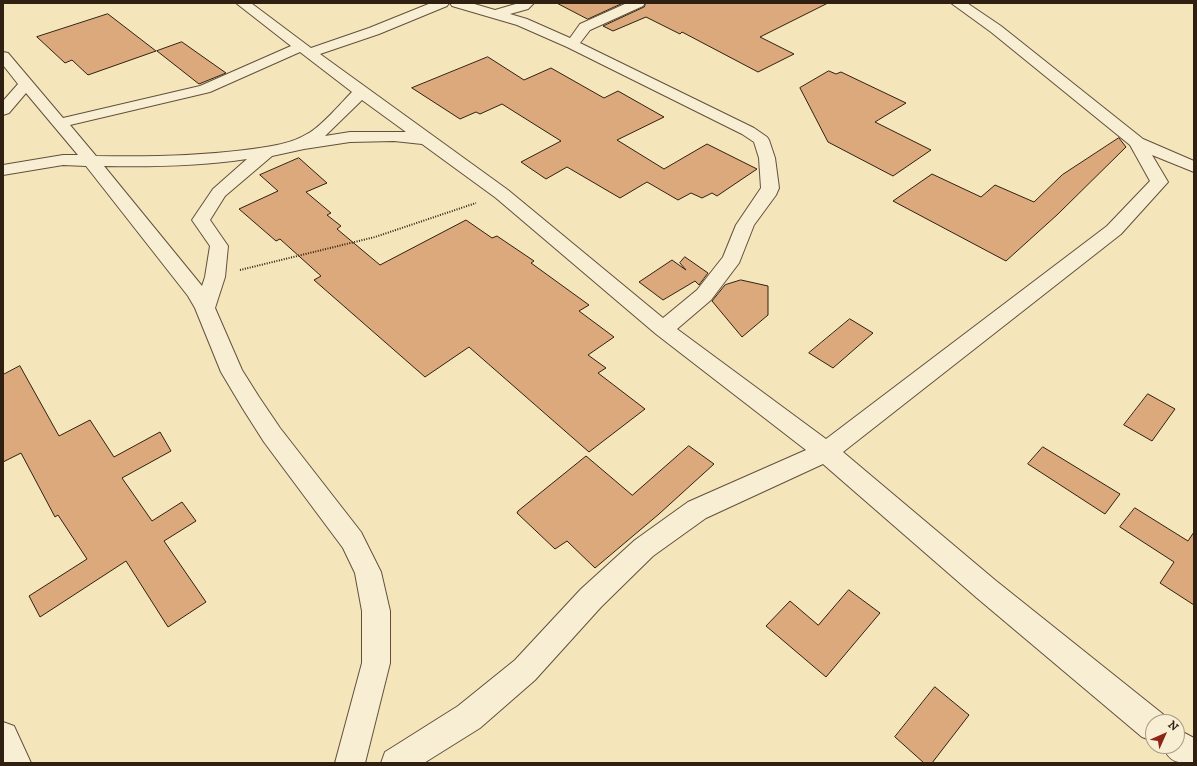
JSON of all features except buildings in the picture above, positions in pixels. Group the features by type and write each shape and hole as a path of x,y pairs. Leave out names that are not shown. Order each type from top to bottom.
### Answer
{"street":[{"path":"243,3 360,92 502,194 663,329 826,452 980,584 1145,719"},
{"path":"60,123 205,89 305,50 374,31 442,3"},
{"path":"457,3 522,22 572,44 748,131 761,140 767,158 770,188 767,195 752,213 732,259 704,295 663,329"},
{"path":"496,14 523,6 527,3"},
{"path":"572,44 585,27 638,3"},
{"path":"958,3 996,29 1137,142 1194,167"},
{"path":"3,56 92,162 196,292 205,308 232,372 251,403 272,435 352,540 368,572 376,611 376,663 350,763"},
{"path":"3,110 26,84"},
{"path":"299,145 315,137 360,92"},
{"path":"3,170 63,160 92,162 143,162 220,158 266,152 350,137 394,136 426,139"},
{"path":"396,763 469,717 525,670 591,598 644,548 697,510 826,452 1114,230 1158,182 1137,142"},
{"path":"205,308 215,277 219,246 201,220 219,193 266,152"},
{"path":"3,738 16,763"},
{"path":"1185,750 1194,756"}],"path":[{"path":"215,277 376,237 502,194"}]}
